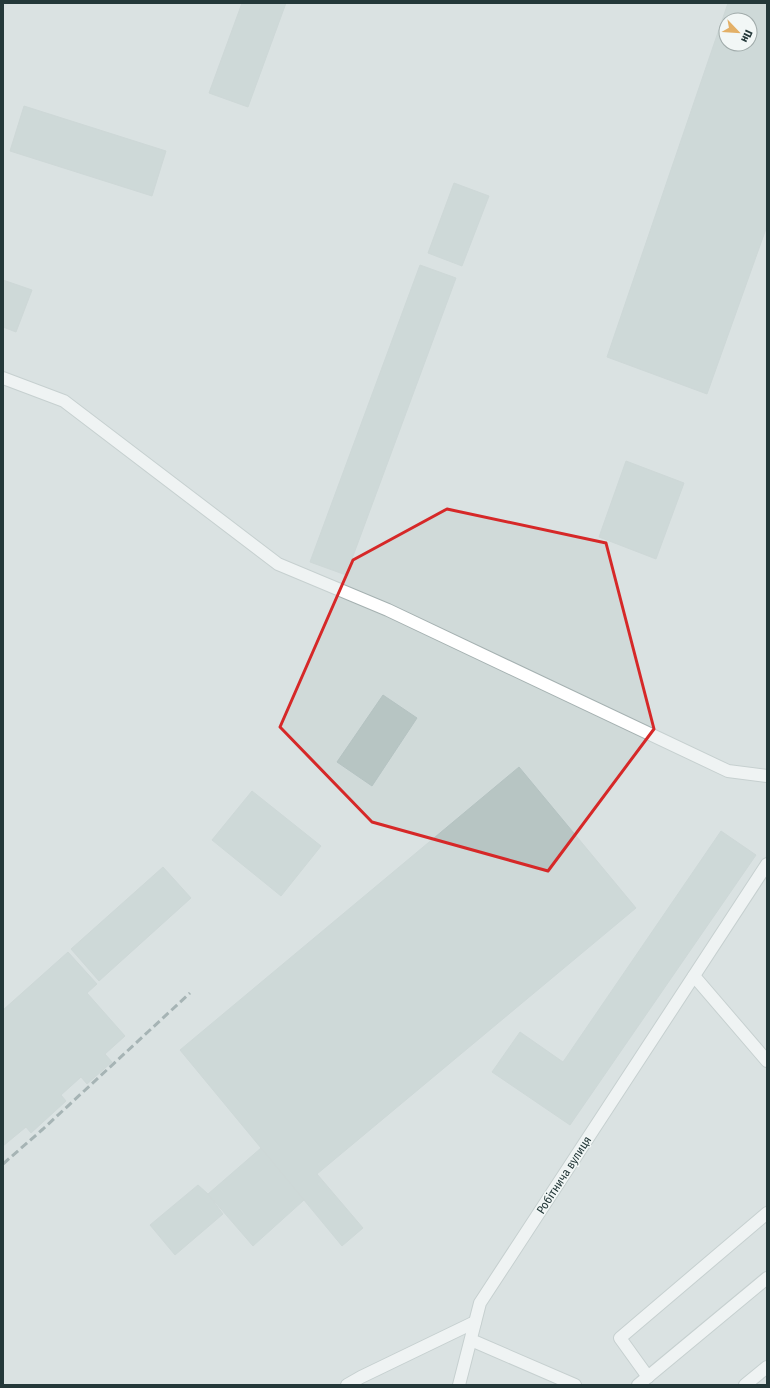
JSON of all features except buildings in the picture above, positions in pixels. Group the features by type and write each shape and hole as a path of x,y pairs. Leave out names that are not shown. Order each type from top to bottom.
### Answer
{"street":[{"path":"3,378 64,401 278,564 388,610 728,771 767,776"},
{"name":"Робітнича вулиця","path":"459,1385 480,1303 767,864"},
{"path":"694,976 767,1061"},
{"path":"767,1213 620,1338 643,1381 767,1278"},
{"path":"347,1385 475,1322"},
{"path":"471,1340 575,1385"},
{"path":"745,1385 767,1367"}],"highlighted area":[{"path":"447,509 606,543 654,729 548,871 372,822 280,727 353,560"}],"shaded area":[{"path":"3,3 767,3 767,1385 3,1385"}],"railway":[{"path":"3,1164 190,993"}]}
